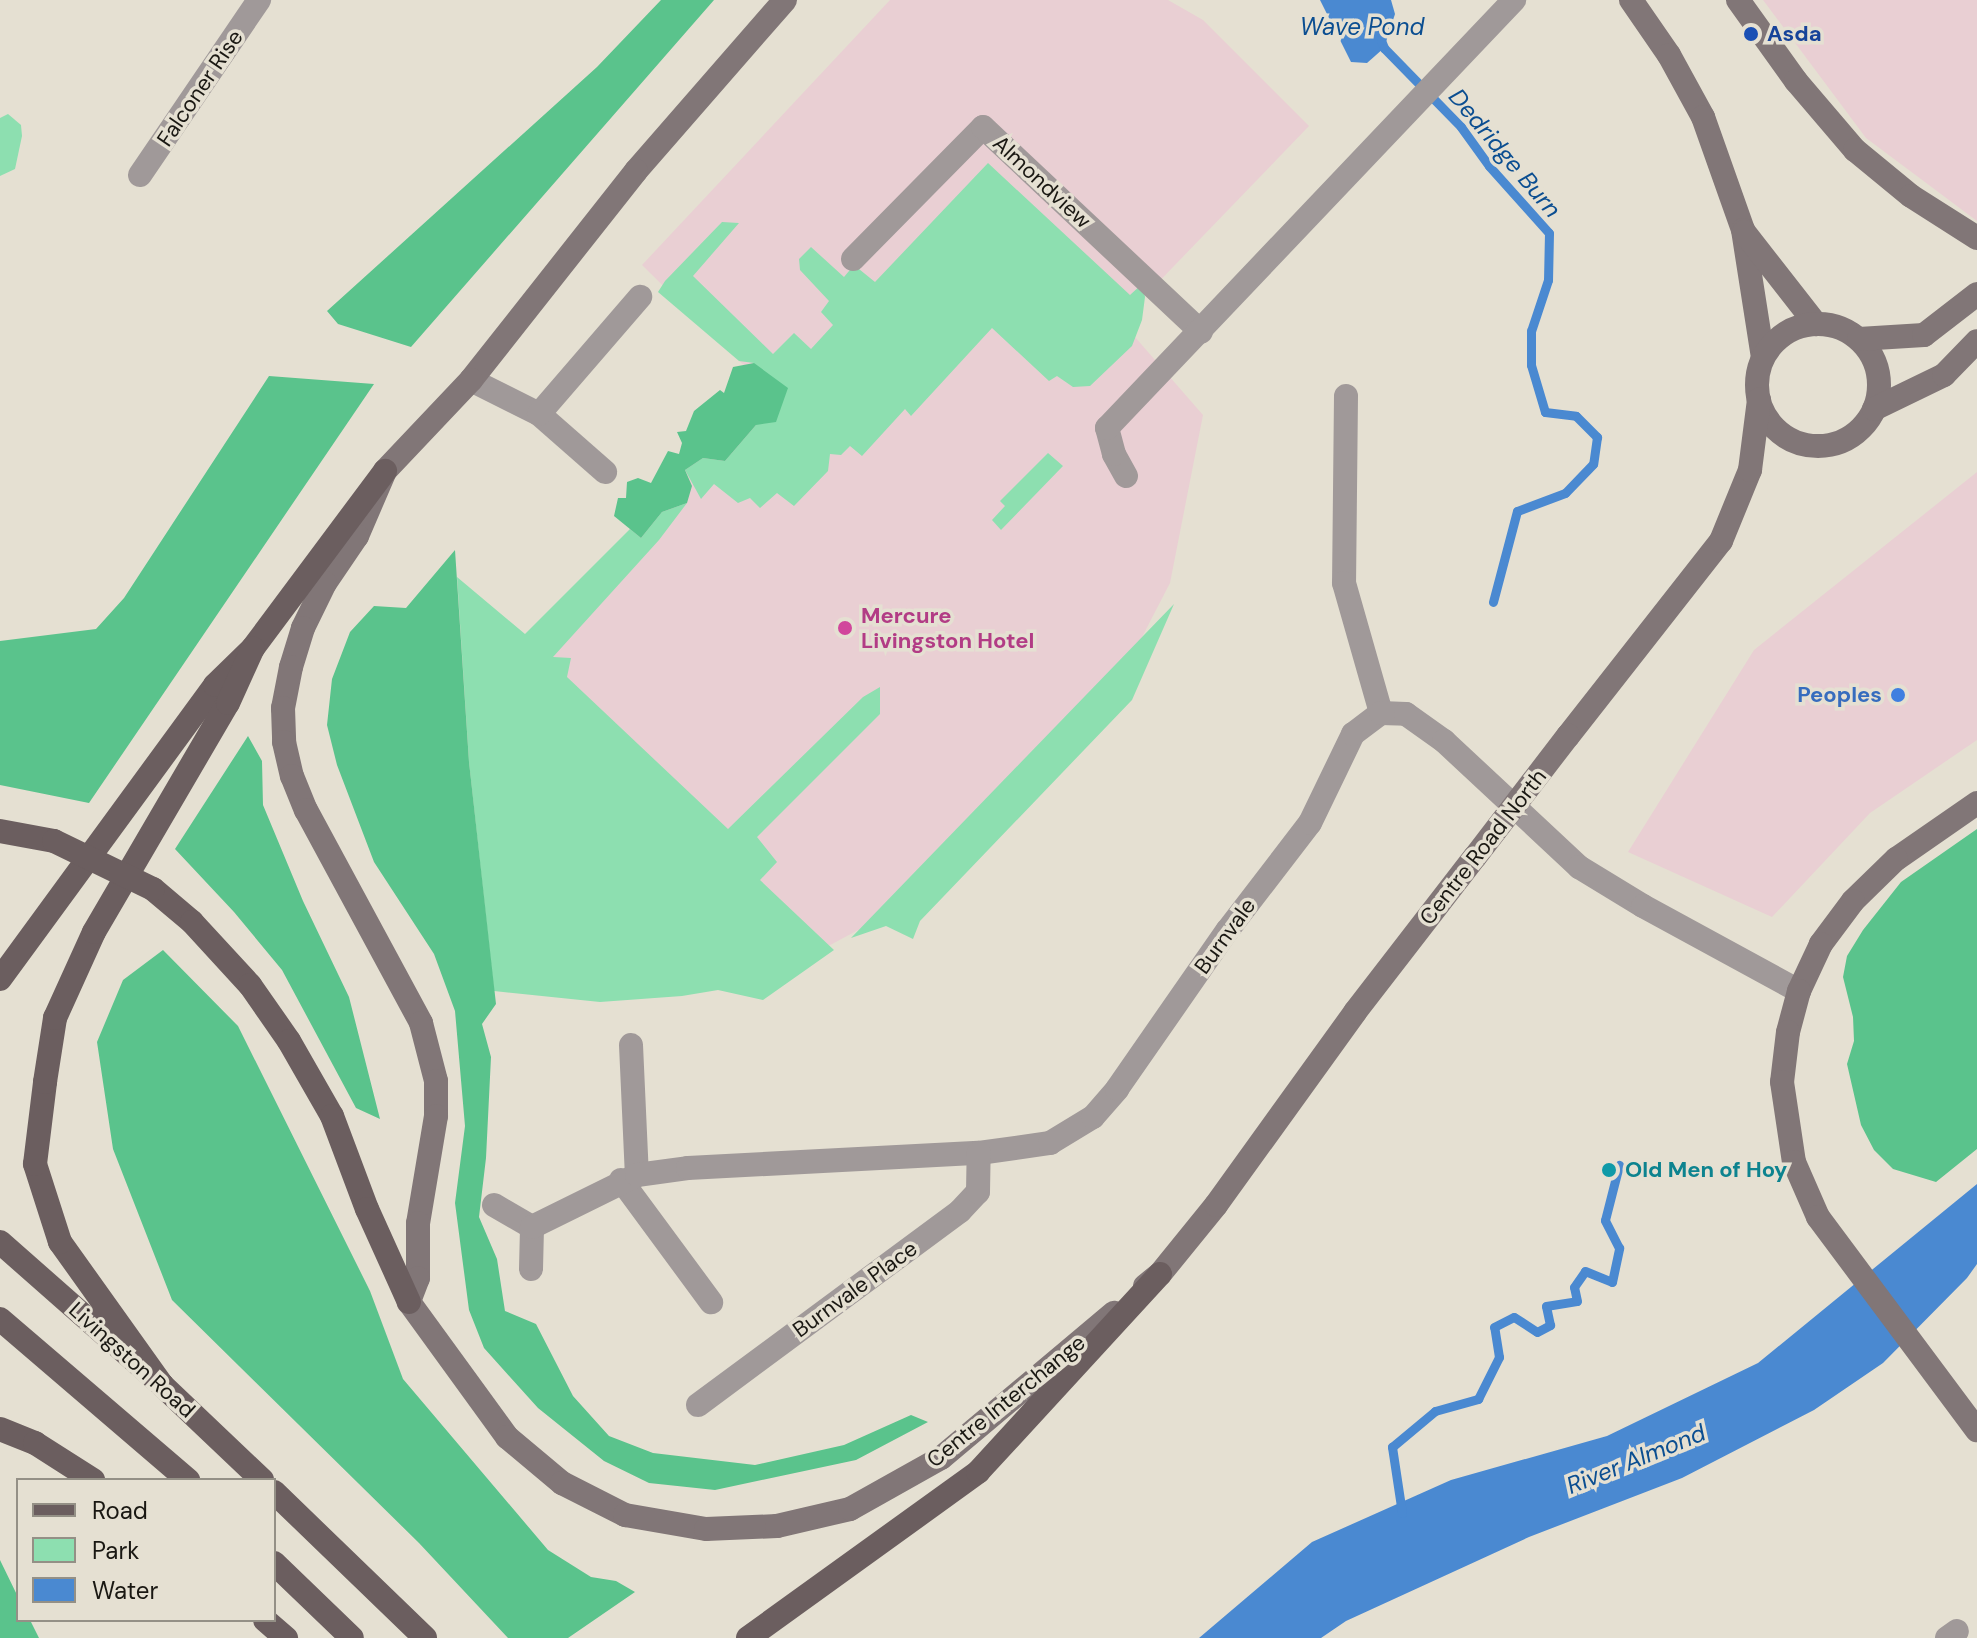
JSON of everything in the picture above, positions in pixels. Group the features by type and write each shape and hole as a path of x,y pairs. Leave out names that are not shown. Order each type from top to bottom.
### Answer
{"main road":[{"path":"0,979 215,685 253,648 385,471"},
{"path":"162,1385 60,1242 35,1164 45,1082 55,1018 94,932 228,703 253,648"},
{"path":"0,831 54,841 153,889 192,922 250,985 289,1041 332,1116 367,1209 409,1302"},
{"name":"Livingston Road","path":"0,1242 162,1385 260,1478"},
{"path":"748,1638 978,1472 1160,1274"},
{"path":"0,1319 186,1478"},
{"path":"0,1429 35,1443 90,1478"},
{"path":"276,1494 425,1638"},
{"path":"276,1565 352,1638"},
{"path":"267,1622 286,1638"}],"street":[{"name":"Falconer Rise","path":"140,175 259,0"},
{"path":"409,1302 418,1278 418,1223 436,1116 436,1081 421,1023 306,810 284,742 283,708 303,628 325,583 357,536 385,471 471,380 636,171 785,0"},
{"path":"1126,476 1114,454 1107,428 1514,0"},
{"path":"1631,0 1669,55 1703,117 1743,230 1763,357 1757,380 1759,400 1778,431 1812,446 1828,445 1847,438 1864,425 1874,409 1879,380 1873,356 1859,339 1837,326 1816,324 1788,331 1763,357"},
{"path":"1738,0 1796,81 1855,150 1911,196 1977,238"},
{"name":"Almondview","path":"853,259 983,127 1201,332"},
{"path":"1743,230 1816,324"},
{"path":"1859,339 1924,335 1977,294"},
{"path":"539,414 640,297"},
{"path":"1874,409 1944,375 1977,341"},
{"path":"471,380 539,414 605,472"},
{"path":"1346,396 1344,583 1381,713 1406,714 1444,741 1579,867 1643,906 1799,991"},
{"name":"Centre Road North","path":"1160,1274 1216,1205 1355,1012 1721,541 1750,470 1759,400"},
{"name":"Burnvale","path":"979,1153 1050,1143 1093,1117 1117,1089 1227,931 1310,823 1353,734 1381,713"},
{"path":"1970,1422 1818,1217 1794,1162 1782,1082 1788,1032 1799,991 1821,944 1853,901 1896,859 1977,803"},
{"path":"631,1045 629,1178 711,1302"},
{"path":"532,1227 629,1178 688,1168 979,1153"},
{"name":"Burnvale Place","path":"698,1405 960,1211 978,1192 979,1153"},
{"path":"494,1205 532,1227"},
{"path":"531,1269 532,1227"},
{"name":"Centre Interchange","path":"409,1302 507,1437 562,1483 625,1515 720,1528 777,1526 850,1509 941,1458 1160,1274"}],"shaded area":[{"path":"890,0 1168,0 1203,20 1309,126 1121,321 1203,415 1170,583 1110,699 899,908 808,957 514,692 549,636 711,422 781,402 642,265"},
{"path":"1763,0 1977,0 1977,221 1866,138"},
{"path":"1977,472 1977,740 1870,813 1772,917 1628,852 1754,650"}],"green space":[{"path":"661,0 714,0 411,347 338,324 327,311 597,67"},
{"path":"8,114 21,125 22,136 15,169 0,176 0,118"},
{"path":"988,163 1130,295 1142,284 1145,297 1142,320 1132,346 1090,386 1073,387 1057,376 1049,381 992,328 911,416 905,409 862,456 850,446 841,455 830,454 828,471 794,506 777,493 760,508 750,498 738,503 714,484 701,499 685,470 703,458 725,461 756,425 754,363 739,361 658,292 665,281 722,222 739,223 693,276 773,354 794,333 811,349 833,325 821,312 829,301 800,270 799,259 811,247 844,277 854,265 875,282"},
{"path":"754,363 788,388 776,422 756,425 725,461 703,458 685,470 692,486 687,503 662,512 641,538 614,516 618,498 626,498 627,482 638,478 651,483 668,451 679,454 682,443 677,432 686,431 694,411 720,390 724,393 733,367"},
{"path":"269,376 374,384 89,803 0,785 0,641 96,629 124,598"},
{"path":"1048,453 1063,466 1001,530 992,520 1005,506 1000,501"},
{"path":"687,503 659,540 553,657 571,658 567,677 728,829 863,697 880,687 880,714 757,837 777,862 760,880 834,950 763,1000 718,990 600,1002 494,991 469,762 457,577 525,634 630,529 641,538 662,512"},
{"path":"455,550 469,762 496,1004 482,1024 491,1057 486,1158 479,1217 497,1259 505,1311 536,1324 573,1396 609,1436 653,1453 755,1465 844,1445 911,1415 928,1422 856,1460 715,1490 649,1483 604,1461 538,1408 484,1348 469,1310 455,1203 465,1126 455,1011 434,954 374,862 337,765 327,725 332,679 350,632 374,606 406,608"},
{"path":"1174,604 1132,700 920,921 913,939 886,926 851,938"},
{"path":"248,736 262,761 263,805 303,901 349,997 380,1119 356,1108 282,970 234,912 175,849"},
{"path":"1977,829 1977,1149 1936,1182 1893,1169 1874,1150 1861,1125 1847,1064 1854,1041 1853,1017 1843,977 1847,956 1863,930 1901,882"},
{"path":"163,950 238,1026 370,1291 403,1379 548,1550 591,1577 616,1581 635,1592 568,1638 508,1638 419,1543 172,1300 113,1149 97,1042 123,980"},
{"path":"0,1560 16,1593 16,1622 31,1622 39,1638 0,1638"}],"water":[{"name":"Wave Pond","path":"1320,0 1391,0 1395,14 1384,48 1367,63 1351,62"},
{"name":"River Almond","path":"1977,1184 1977,1264 1967,1278 1883,1363 1814,1410 1682,1478 1529,1537 1346,1621 1321,1638 1199,1638 1312,1542 1451,1480 1607,1436 1758,1363"}],"waterway":[{"name":"Dedridge Burn","path":"1381,40 1384,48 1461,127 1489,166 1549,233 1548,280 1531,331 1531,365 1545,412 1576,416 1597,437 1593,464 1565,493 1517,511 1493,602"},
{"name":"Dedridge Burn","path":"1402,1513 1392,1447 1435,1411 1478,1399 1499,1357 1494,1327 1514,1317 1537,1332 1550,1325 1546,1306 1577,1301 1574,1287 1585,1271 1612,1282 1619,1248 1605,1220 1619,1165"}],"place":[{"name":"Asda","path":"1751,34"},
{"name":"Mercure Livingston Hotel","path":"845,628"},
{"name":"Peoples","path":"1898,695"},
{"name":"Old Men of Hoy","path":"1609,1170"}]}
